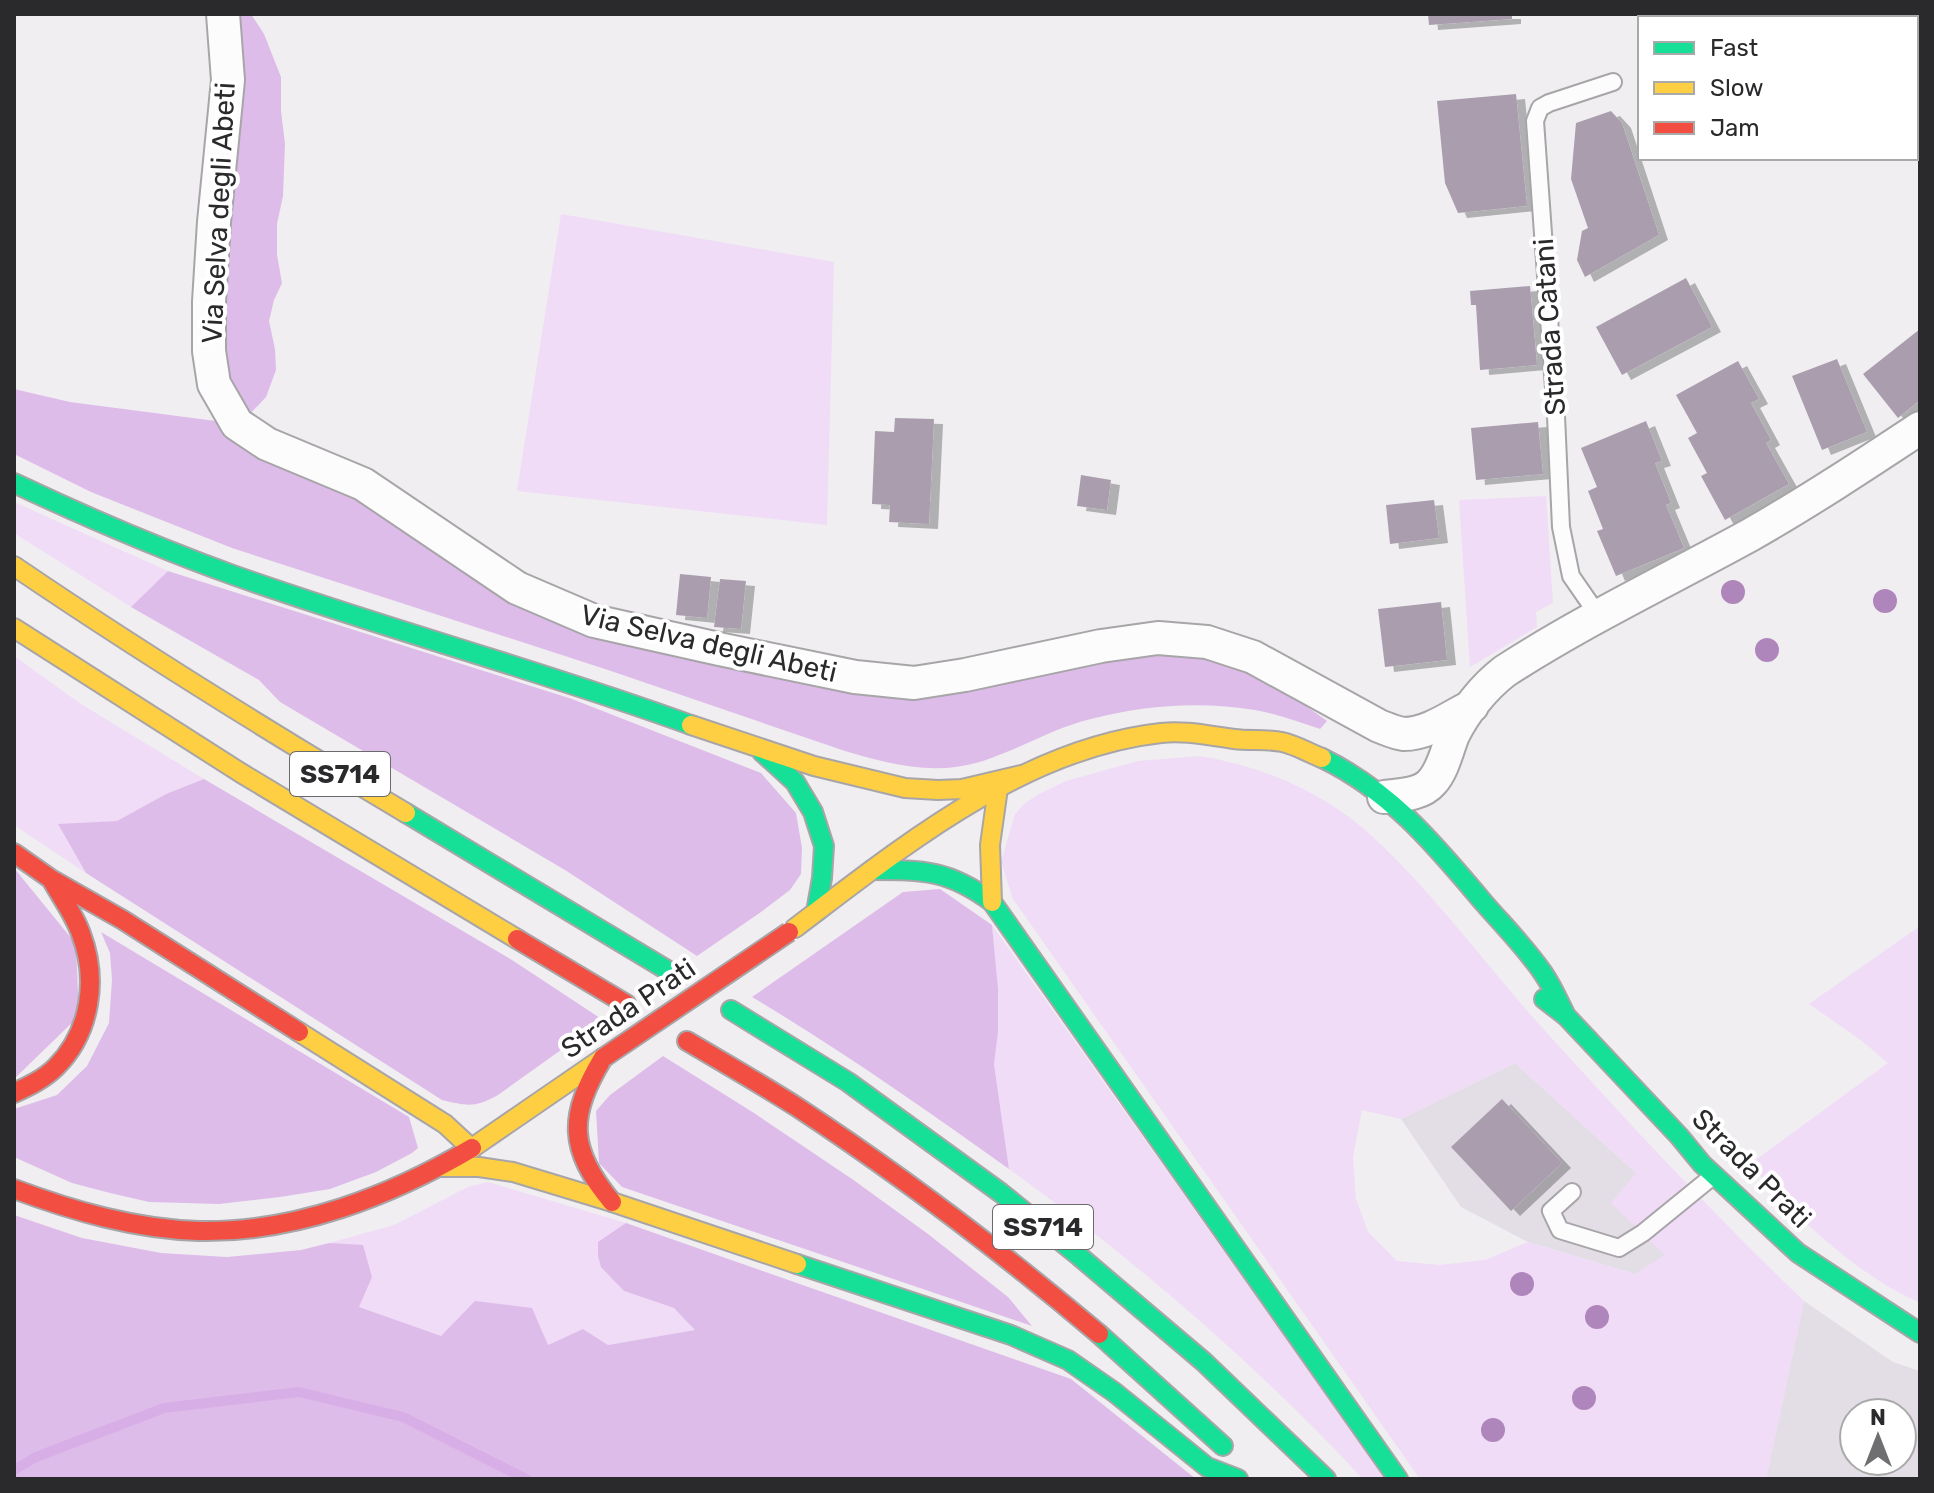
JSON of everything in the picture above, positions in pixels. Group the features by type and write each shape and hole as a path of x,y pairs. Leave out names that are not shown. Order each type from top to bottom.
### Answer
{"main road":[{"path":"14,483 136,539 232,575 613,697 760,751 868,780 926,790 976,788 1021,775"},
{"name":"SS714","path":"14,566 109,631 265,729 672,973"},
{"name":"SS714","path":"14,628 250,779 626,1004"},
{"name":"Strada Prati","path":"14,1189 93,1215 134,1223 184,1229 228,1229 276,1224 323,1213 404,1184 472,1149 789,932 872,870 998,788 1070,755 1145,735 1192,733 1283,743 1315,755 1384,797 1433,842 1544,974 1566,1016"},
{"name":"Strada Prati","path":"1244,740 1278,762"},
{"path":"760,751 795,782 813,812 824,846 816,912"},
{"path":"992,902 988,856 998,788"},
{"path":"14,853 445,1124 472,1149"},
{"path":"872,870 940,872 956,877 992,902 1398,1479"},
{"path":"14,1093 42,1079 68,1054 88,1012 90,974 81,934 51,879"},
{"name":"Strada Prati","path":"1530,988 1566,1016 1714,1175 1798,1253 1920,1333"},
{"name":"SS714","path":"731,1010 848,1082 1001,1193 1204,1362 1326,1479"},
{"name":"SS714","path":"687,1041 809,1115 951,1215 1108,1340 1170,1394 1258,1479"},
{"path":"603,1058 590,1077 577,1121 585,1166 596,1186 612,1202"},
{"path":"440,1167 479,1167 513,1172 1011,1335 1068,1360 1114,1392 1207,1467 1238,1479"}],"street":[{"name":"Via Selva degli Abeti","path":"223,14 228,80 209,302 209,351 214,384 237,424 267,444 363,484 517,588 594,621 855,677 914,683 1101,646 1158,638 1207,642 1253,657 1397,733 1424,730 1472,706"},
{"path":"1384,797 1410,794 1433,782 1454,733 1492,681 1505,671 1598,615 1751,534 1920,428"},
{"path":"1433,842 1441,800 1465,739 1472,706"}],"lane":[{"name":"Strada Catani","path":"1598,615 1571,576 1561,527 1535,121 1540,108 1549,103 1613,82"},
{"path":"1572,1192 1551,1211 1560,1230 1619,1248 1643,1233 1714,1175"}],"shaded area":[{"path":"226,14 251,14 264,34 281,77 285,144 283,196 277,224 277,255 282,283 269,321 276,370 266,397 249,415 216,383"},
{"path":"561,214 834,262 827,525 517,491"},
{"path":"14,389 70,402 231,423 473,570 888,695 1161,651 1209,655 1259,672 1327,721 1320,729 1235,707 1194,705 1152,708 1078,722 1006,752 956,767 919,768 882,761 232,548 91,492 14,454"},
{"path":"1546,496 1553,603 1536,612 1537,627 1470,667 1459,500"},
{"path":"14,502 168,571 131,607 14,533"},
{"path":"168,571 572,699 761,773 796,813 802,848 801,874 790,890 697,956 565,870 280,702 259,680 131,607"},
{"path":"14,656 81,704 204,779 166,794 117,821 59,825 86,873 14,825"},
{"path":"1200,756 1255,769 1307,791 1364,829 1431,897 1541,1026 1648,1142 1804,1301 1766,1479 1420,1479 1013,899 1001,862 1015,814 1025,803 1066,781 1138,761","holes":["1515,1063 1636,1173 1611,1203 1665,1255 1635,1274 1528,1242 1485,1260 1440,1265 1397,1261 1368,1232 1356,1199 1353,1157 1362,1110 1401,1119"]},
{"path":"204,779 512,960 603,1020 490,1099 471,1105 442,1100 86,873 58,824 117,821 166,794"},
{"path":"14,868 76,944 79,1016 14,1079"},
{"path":"940,889 992,925 998,988 994,1064 1009,1169 850,1059 752,997 903,892"},
{"path":"992,925 1386,1479 1363,1479 1280,1395 1194,1315 1103,1240 1009,1169 994,1063 998,988"},
{"path":"1920,926 1920,1303 1881,1282 1828,1242 1795,1213 1750,1164 1888,1063 1809,1004"},
{"path":"101,932 409,1117 418,1148 376,1172 330,1189 219,1204 149,1202 72,1183 14,1157 14,1109 57,1095 87,1066 109,1023 110,953"},
{"path":"663,1056 754,1113 928,1234 1008,1297 1032,1326 622,1187 599,1163 596,1111 610,1095"},
{"path":"1515,1063 1636,1173 1643,1233 1666,1255 1635,1274 1528,1242 1461,1207 1401,1119"},
{"path":"488,1182 626,1223 624,1291 674,1308 696,1330 608,1345 583,1329 548,1345 441,1337 358,1307 329,1243 394,1225 468,1187"},
{"path":"14,1215 82,1238 161,1253 227,1257 301,1250 329,1243 363,1245 372,1277 359,1307 441,1336 475,1301 532,1308 548,1345 583,1329 608,1345 695,1330 674,1308 624,1291 601,1267 598,1242 626,1223 1071,1379 1196,1479 14,1479"},
{"path":"1804,1301 1893,1362 1920,1371 1920,1479 1766,1479"}],"building":[{"path":"1428,14 1512,14 1512,19 1429,25"},
{"path":"1516,94 1527,206 1458,213 1445,183 1437,101"},
{"path":"1611,111 1622,123 1659,235 1585,277 1577,260 1582,231 1588,228 1571,179 1576,123"},
{"path":"1686,278 1712,327 1622,375 1596,327"},
{"path":"1530,286 1537,365 1480,370 1476,305 1471,305 1470,291"},
{"path":"1920,329 1920,400 1898,418 1863,374"},
{"path":"1837,359 1867,432 1822,450 1792,376"},
{"path":"1738,361 1759,399 1751,403 1771,440 1766,443 1789,484 1725,520 1701,476 1707,473 1688,438 1697,433 1676,395"},
{"path":"895,418 934,419 929,524 889,522 890,505 872,504 875,431 894,432"},
{"path":"1646,421 1662,461 1655,463 1671,503 1666,505 1684,548 1616,576 1597,531 1603,529 1588,491 1597,487 1581,448"},
{"path":"1538,422 1543,474 1476,480 1471,428"},
{"path":"1081,475 1111,480 1107,510 1077,506"},
{"path":"1434,500 1439,538 1390,544 1386,505"},
{"path":"680,574 711,577 707,618 676,615"},
{"path":"720,579 746,581 741,629 714,627"},
{"path":"1441,602 1447,660 1385,667 1378,609"},
{"path":"1502,1099 1562,1163 1511,1211 1451,1147"}],"waterway":[{"path":"14,1470 36,1457 164,1408 299,1392 403,1417 526,1479"}],"traffic: fast":[{"path":"14,483 122,532 233,575 691,725"},
{"path":"762,752 795,782 813,812 824,846 816,912"},
{"path":"1322,758 1370,787 1430,841 1529,955 1546,978 1566,1016"},
{"path":"406,813 672,973"},
{"path":"872,870 935,874 977,891 992,902 1398,1479"},
{"path":"1544,999 1566,1016 1702,1164 1798,1253 1920,1333"},
{"path":"731,1010 848,1082 1001,1193 1204,1362 1326,1479"},
{"path":"797,1264 1011,1335 1068,1360 1114,1392 1207,1467 1238,1479"},
{"path":"1099,1334 1223,1446"}],"traffic: slow":[{"path":"14,566 208,692 406,813"},
{"path":"14,628 241,773 517,939"},
{"path":"691,725 814,766 905,788 962,789 1021,775"},
{"path":"795,928 878,865 966,806 1061,758 1110,742 1161,733 1188,733 1282,742 1322,758"},
{"path":"992,902 990,845 998,788"},
{"path":"299,1032 445,1124 472,1149"},
{"path":"472,1148 603,1058"},
{"path":"440,1167 479,1167 513,1172 797,1264"}],"traffic: jam":[{"path":"14,853 299,1032"},
{"path":"14,1093 46,1075 68,1053 84,1021 88,1004 89,969 81,934 51,879"},
{"path":"603,1058 789,932"},
{"path":"517,939 626,1004"},
{"path":"687,1041 797,1107 875,1160 989,1245 1099,1334"},
{"path":"603,1058 583,1098 578,1132 587,1165 612,1202"},
{"path":"14,1189 59,1205 128,1223 175,1230 235,1230 271,1226 341,1208 409,1182 472,1148"}]}
